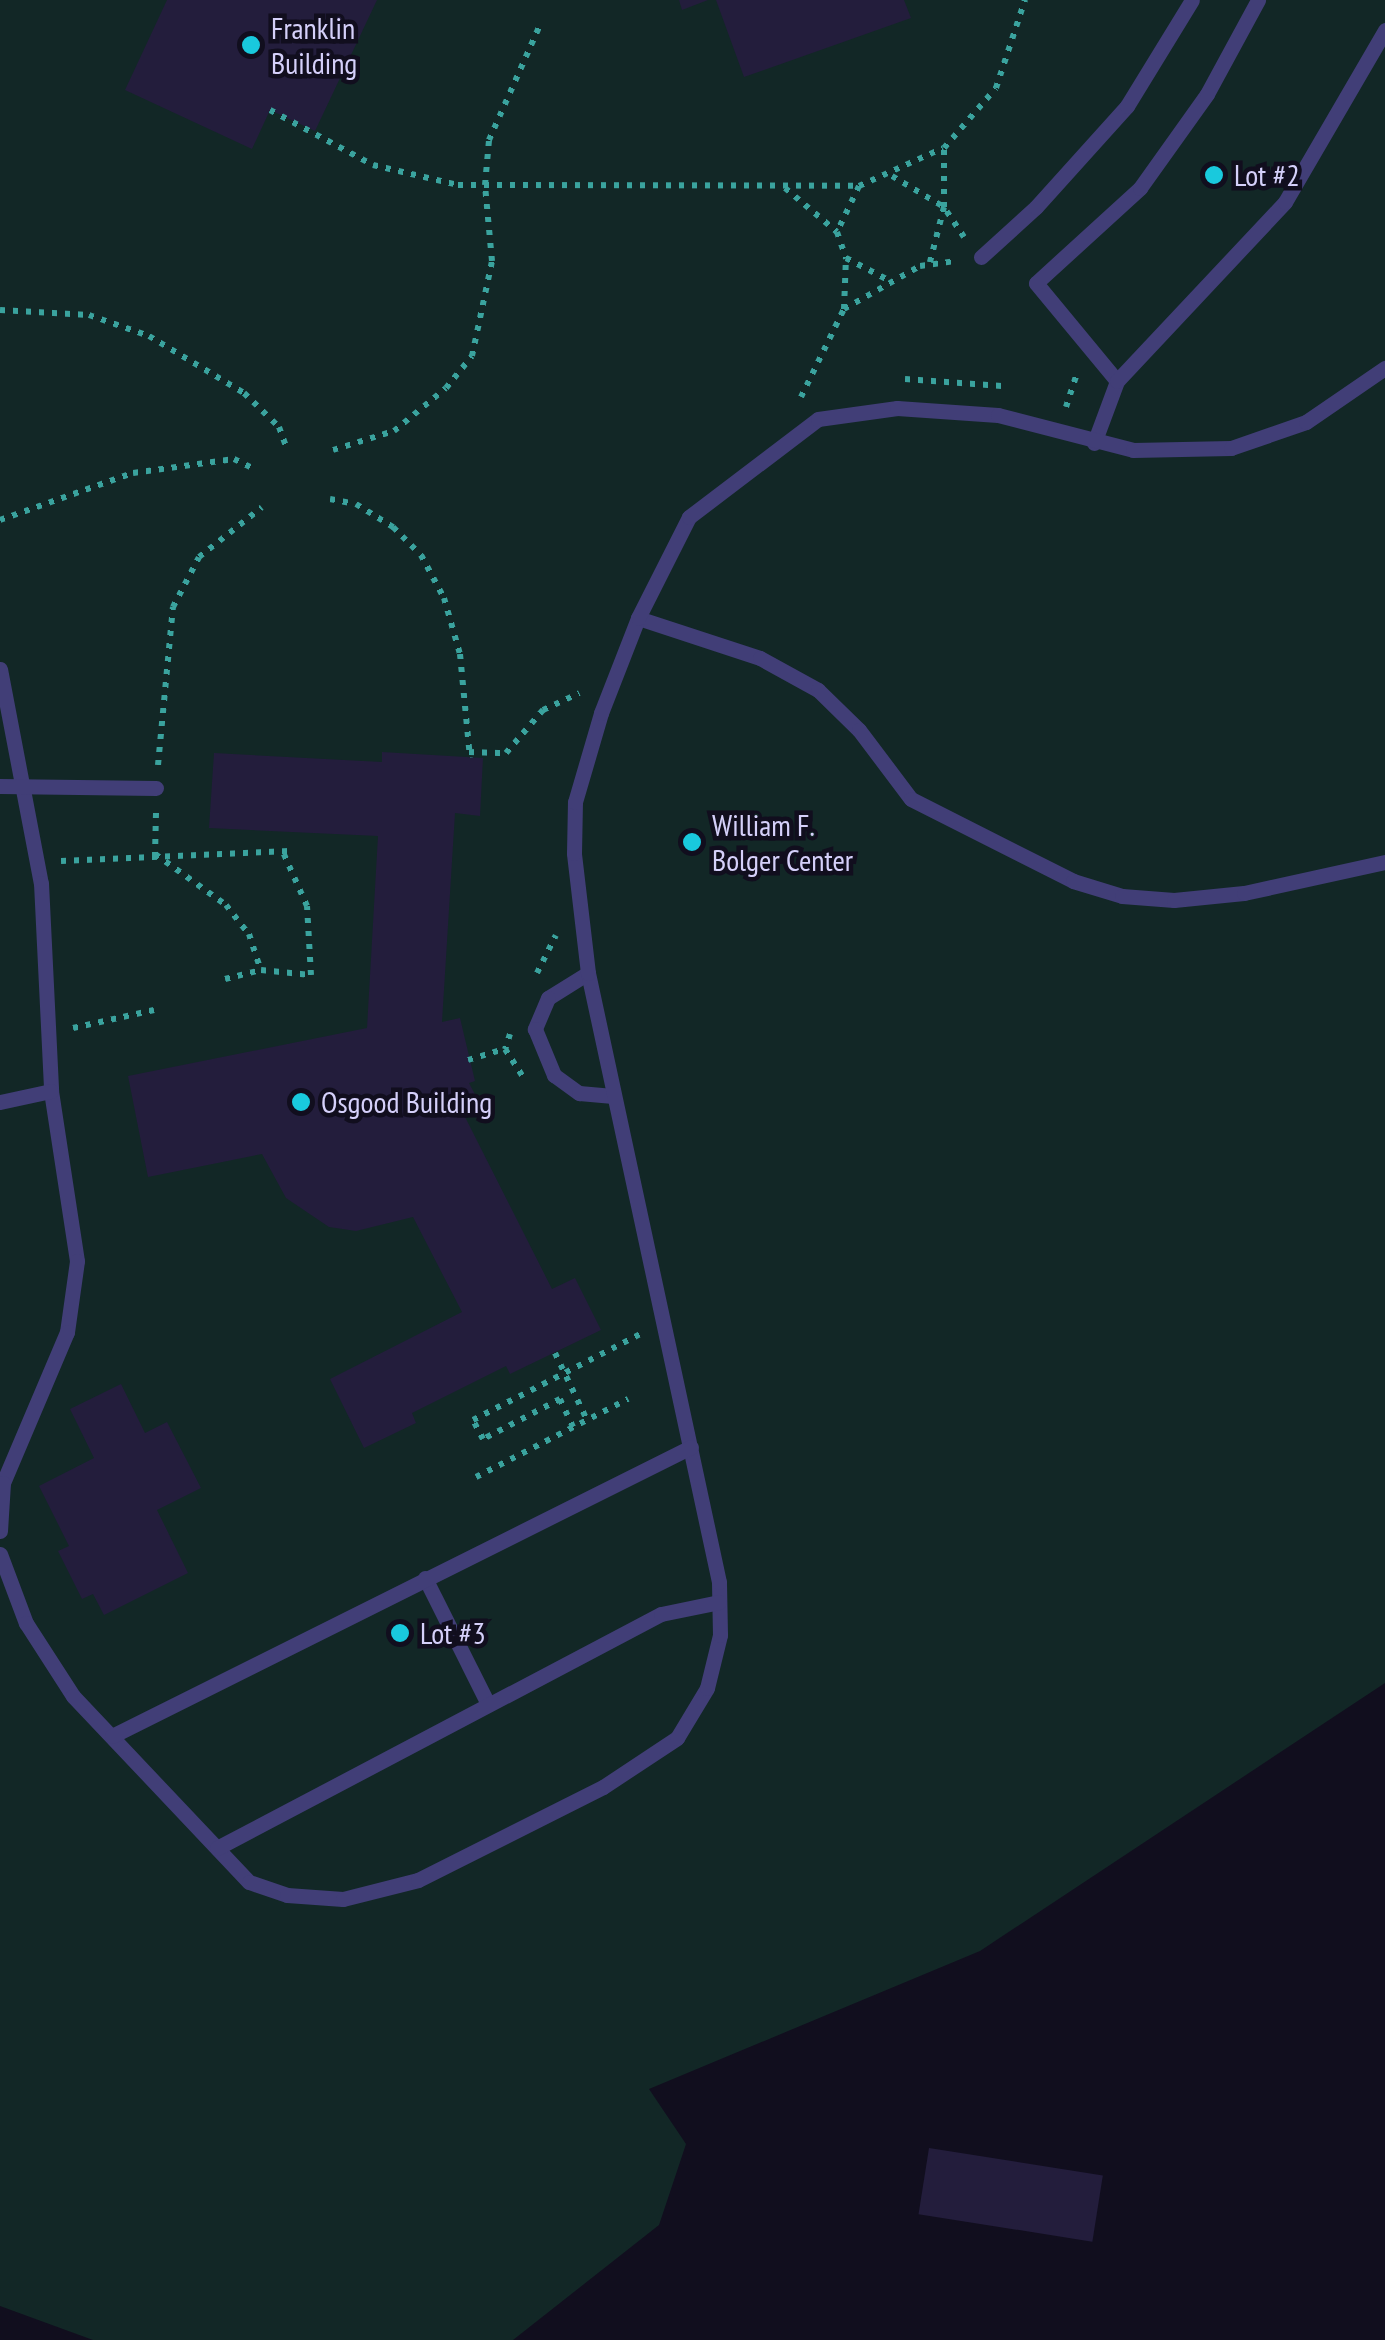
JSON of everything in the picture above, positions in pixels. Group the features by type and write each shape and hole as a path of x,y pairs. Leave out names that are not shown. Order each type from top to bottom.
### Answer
{"lane":[{"path":"981,257 1036,207 1127,106 1192,0"},
{"path":"1118,382 1036,283 1140,188 1208,94 1258,0"},
{"path":"1094,442 1118,382 1286,202 1385,30"},
{"path":"0,1554 26,1624 73,1696 250,1882 287,1895 343,1898 418,1880 604,1787 677,1738 707,1688 720,1635 719,1602 691,1447 588,973 574,853 575,802 638,618 689,517 818,420 897,408 998,415 1133,450 1231,448 1306,422 1385,368"},
{"path":"638,618 760,658 818,690 859,730 911,800 1073,880 1122,896 1174,900 1244,893 1385,862"},
{"path":"0,670 38,863 52,1091 76,1261 67,1332 3,1484 0,1532"},
{"path":"0,786 156,788"},
{"path":"588,973 548,998 536,1029 554,1076 579,1093 613,1096"},
{"path":"0,1102 52,1091"},
{"path":"112,1736 691,1447"},
{"path":"424,1578 487,1702"},
{"path":"217,1848 487,1702 661,1614 719,1602"}],"path":[{"path":"270,110 372,165 420,180 485,185 859,186 892,176 944,148 996,88 1026,0"},
{"path":"333,450 394,431 446,388 472,356 492,262 485,185 489,140 540,25"},
{"path":"929,263 944,206 944,148"},
{"path":"844,309 888,280 929,263 981,257 944,206 892,176"},
{"path":"837,232 859,186"},
{"path":"784,187 837,232 846,258 844,309 815,375"},
{"path":"846,258 888,280"},
{"path":"0,310 89,314 149,336 244,393 279,427 286,446"},
{"path":"1052,402 1067,407 1078,376 1066,361"},
{"path":"898,379 984,382 1020,391"},
{"path":"792,410 816,402"},
{"path":"0,520 133,473 234,458 257,470"},
{"path":"330,499 356,504 393,527 421,555 444,598 460,654 470,755 506,753 543,710 579,694 590,682"},
{"path":"156,854 156,788 173,608 199,558 262,507"},
{"path":"574,712 579,694"},
{"path":"38,863 156,854 286,851 307,906 312,975 261,970 225,980"},
{"path":"156,854 226,904 249,934 261,970"},
{"path":"531,983 556,936 554,918"},
{"path":"49,1039 154,1010"},
{"path":"514,1025 505,1049 530,1087"},
{"path":"573,1427 560,1399 483,1439 473,1420 642,1334 638,1315"},
{"path":"555,1353 561,1374 587,1420"},
{"path":"476,1477 628,1399"}],"green space":[{"name":"William F. Bolger Center","path":"0,0 1385,0 1385,1683 980,1951 649,2089 686,2144 659,2225 513,2340 93,2340 0,2306"}],"building":[{"name":"Franklin Building","path":"167,0 377,0 315,131 270,110 252,149 125,90"},
{"path":"679,0 708,0 682,10"},
{"path":"716,0 904,0 911,18 744,77"},
{"name":"Osgood Building","path":"382,752 483,758 480,816 455,813 442,1022 460,1018 475,1081 469,1083 478,1100 459,1105 552,1289 575,1278 601,1330 510,1374 506,1366 412,1413 416,1423 364,1448 330,1379 462,1312 413,1217 356,1231 329,1227 286,1198 262,1154 148,1177 128,1076 367,1028 378,836 209,828 214,753 382,762"},
{"path":"121,1384 145,1433 167,1422 201,1488 157,1510 188,1573 104,1615 93,1594 82,1599 58,1551 69,1546 39,1486 94,1458 70,1409"},
{"path":"929,2148 1103,2176 1092,2242 919,2214"}],"place":[{"name":"Franklin Building","path":"251,45"},
{"name":"Lot #2","path":"1214,175"},
{"name":"William F. Bolger Center","path":"692,842"},
{"name":"Osgood Building","path":"301,1102"},
{"name":"Lot #3","path":"400,1633"}]}
